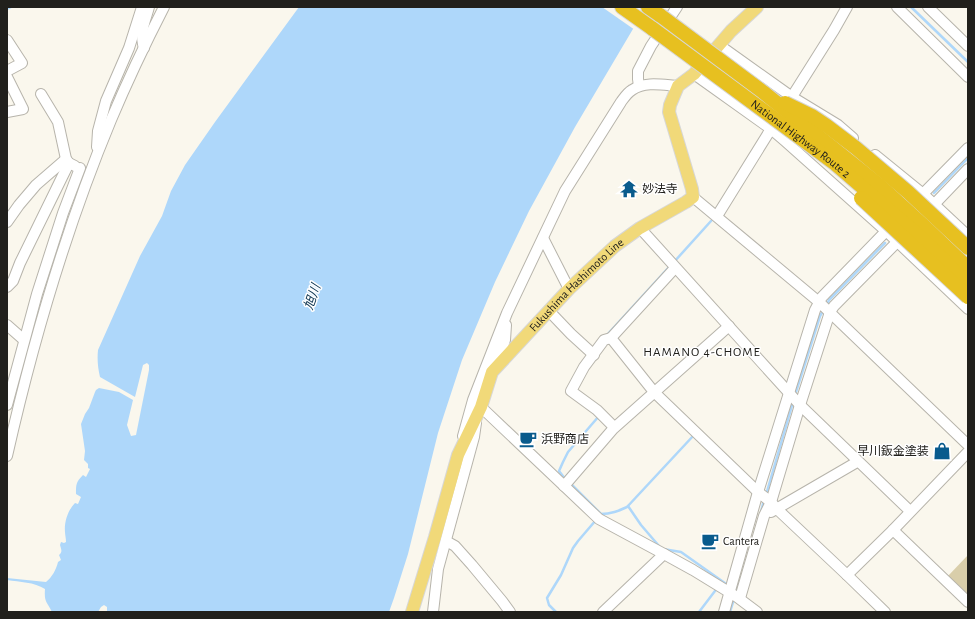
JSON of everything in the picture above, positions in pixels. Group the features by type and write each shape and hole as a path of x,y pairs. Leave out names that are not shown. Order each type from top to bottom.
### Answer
{"highway":[{"name":"National Highway Route 2","path":"622,7 775,125 833,162 918,235 968,284"},
{"name":"National Highway Route 2","path":"648,7 763,92 879,186 968,268"},
{"path":"763,92 812,116 856,148 908,192 968,248"},
{"path":"775,125 847,185 968,297"}],"main road":[{"path":"693,197 692,189 669,112 670,104 678,86 694,74 731,31 757,7"},
{"name":"Fukushima Hashimoto Line","path":"412,612 458,455 479,412 492,372 570,289 615,246 640,228 693,197"}],"street":[{"path":"96,157 98,131 106,101 129,48 142,7"},
{"path":"144,48 141,40 142,31 149,7"},
{"path":"7,456 8,442 35,341 81,196 112,119 164,7"},
{"path":"639,86 638,71 677,7"},
{"path":"717,216 847,7"},
{"path":"897,7 968,77"},
{"path":"928,7 968,46"},
{"path":"7,40 22,63 7,71"},
{"path":"719,45 792,97 838,125 923,194 968,236"},
{"path":"694,74 775,125 812,164 898,242 968,309"},
{"path":"7,77 23,109 7,112"},
{"path":"458,455 473,400 507,313 565,191 621,102 631,90 639,86 651,84 678,86"},
{"path":"7,287 13,281 68,161 58,122 41,94"},
{"path":"730,591 764,516 767,500 795,400 825,308 822,297 968,148"},
{"path":"68,161 80,168"},
{"path":"7,222 36,185 68,161"},
{"path":"80,168 81,196"},
{"path":"7,405 37,294 63,213 80,168"},
{"path":"724,612 730,591 767,500 795,400 815,310 834,306 968,169"},
{"path":"693,197 825,308 968,445"},
{"path":"640,228 795,400 857,462 910,511"},
{"path":"543,238 570,289"},
{"path":"614,427 601,413 571,391 592,353 604,340 611,338 673,266"},
{"path":"549,311 592,353"},
{"path":"492,372 505,340 507,313"},
{"path":"7,325 24,340"},
{"path":"567,483 614,427 728,326"},
{"path":"611,338 654,392 885,612"},
{"path":"433,612 438,569 474,437 479,412 567,483 598,518 730,591 757,612"},
{"path":"847,575 893,530 968,452"},
{"path":"767,500 857,462"},
{"path":"893,530 968,602"},
{"path":"446,542 455,546 510,612"},
{"path":"603,612 664,554"}],"shaded area":[{"path":"968,555 968,596 948,576"}],"water":[{"name":"旭川","path":"299,7 646,7 575,127 529,211 495,282 462,360 438,433 408,554 389,612 107,612 107,607 104,605 98,612 52,612 45,600 45,589 32,584 7,580 7,578 46,582 52,576 58,562 61,560 59,555 61,552 61,542 66,542 65,524 67,516 75,503 78,504 81,497 76,494 77,483 83,475 86,477 90,469 84,460 85,451 81,424 95,392 99,388 119,392 133,400 127,425 131,436 136,435 149,370 149,365 147,363 143,365 135,397 100,377 98,350 140,256 162,216 171,191 185,165"}],"pier":[{"path":"602,7 648,7 635,30"}],"waterway":[{"path":"7,9 11,7"},
{"path":"911,7 968,62"},
{"path":"934,193 968,158"},
{"path":"674,262 711,221"},
{"path":"827,305 829,300 885,243"},
{"path":"606,336 670,266"},
{"path":"795,395 820,316 823,311"},
{"path":"766,495 793,402"},
{"path":"566,480 559,471 568,452 599,416"},
{"path":"570,483 601,514 621,510 627,507 694,435"},
{"path":"761,512 764,500"},
{"path":"628,506 641,525 659,546"},
{"path":"556,612 549,605 547,598 561,575 573,548 596,520"},
{"path":"663,549 681,552 729,586"},
{"path":"736,592 740,582"},
{"path":"699,612 718,587"},
{"path":"730,612 734,599"}],"place":[{"name":"妙法寺","path":"629,189"},
{"name":"浜野商店","path":"528,439"},
{"name":"早川鈑金塗装","path":"942,451"},
{"name":"Cantera","path":"710,541"}],"district":[{"name":"HAMANO 4-CHOME","path":"702,352"}]}
